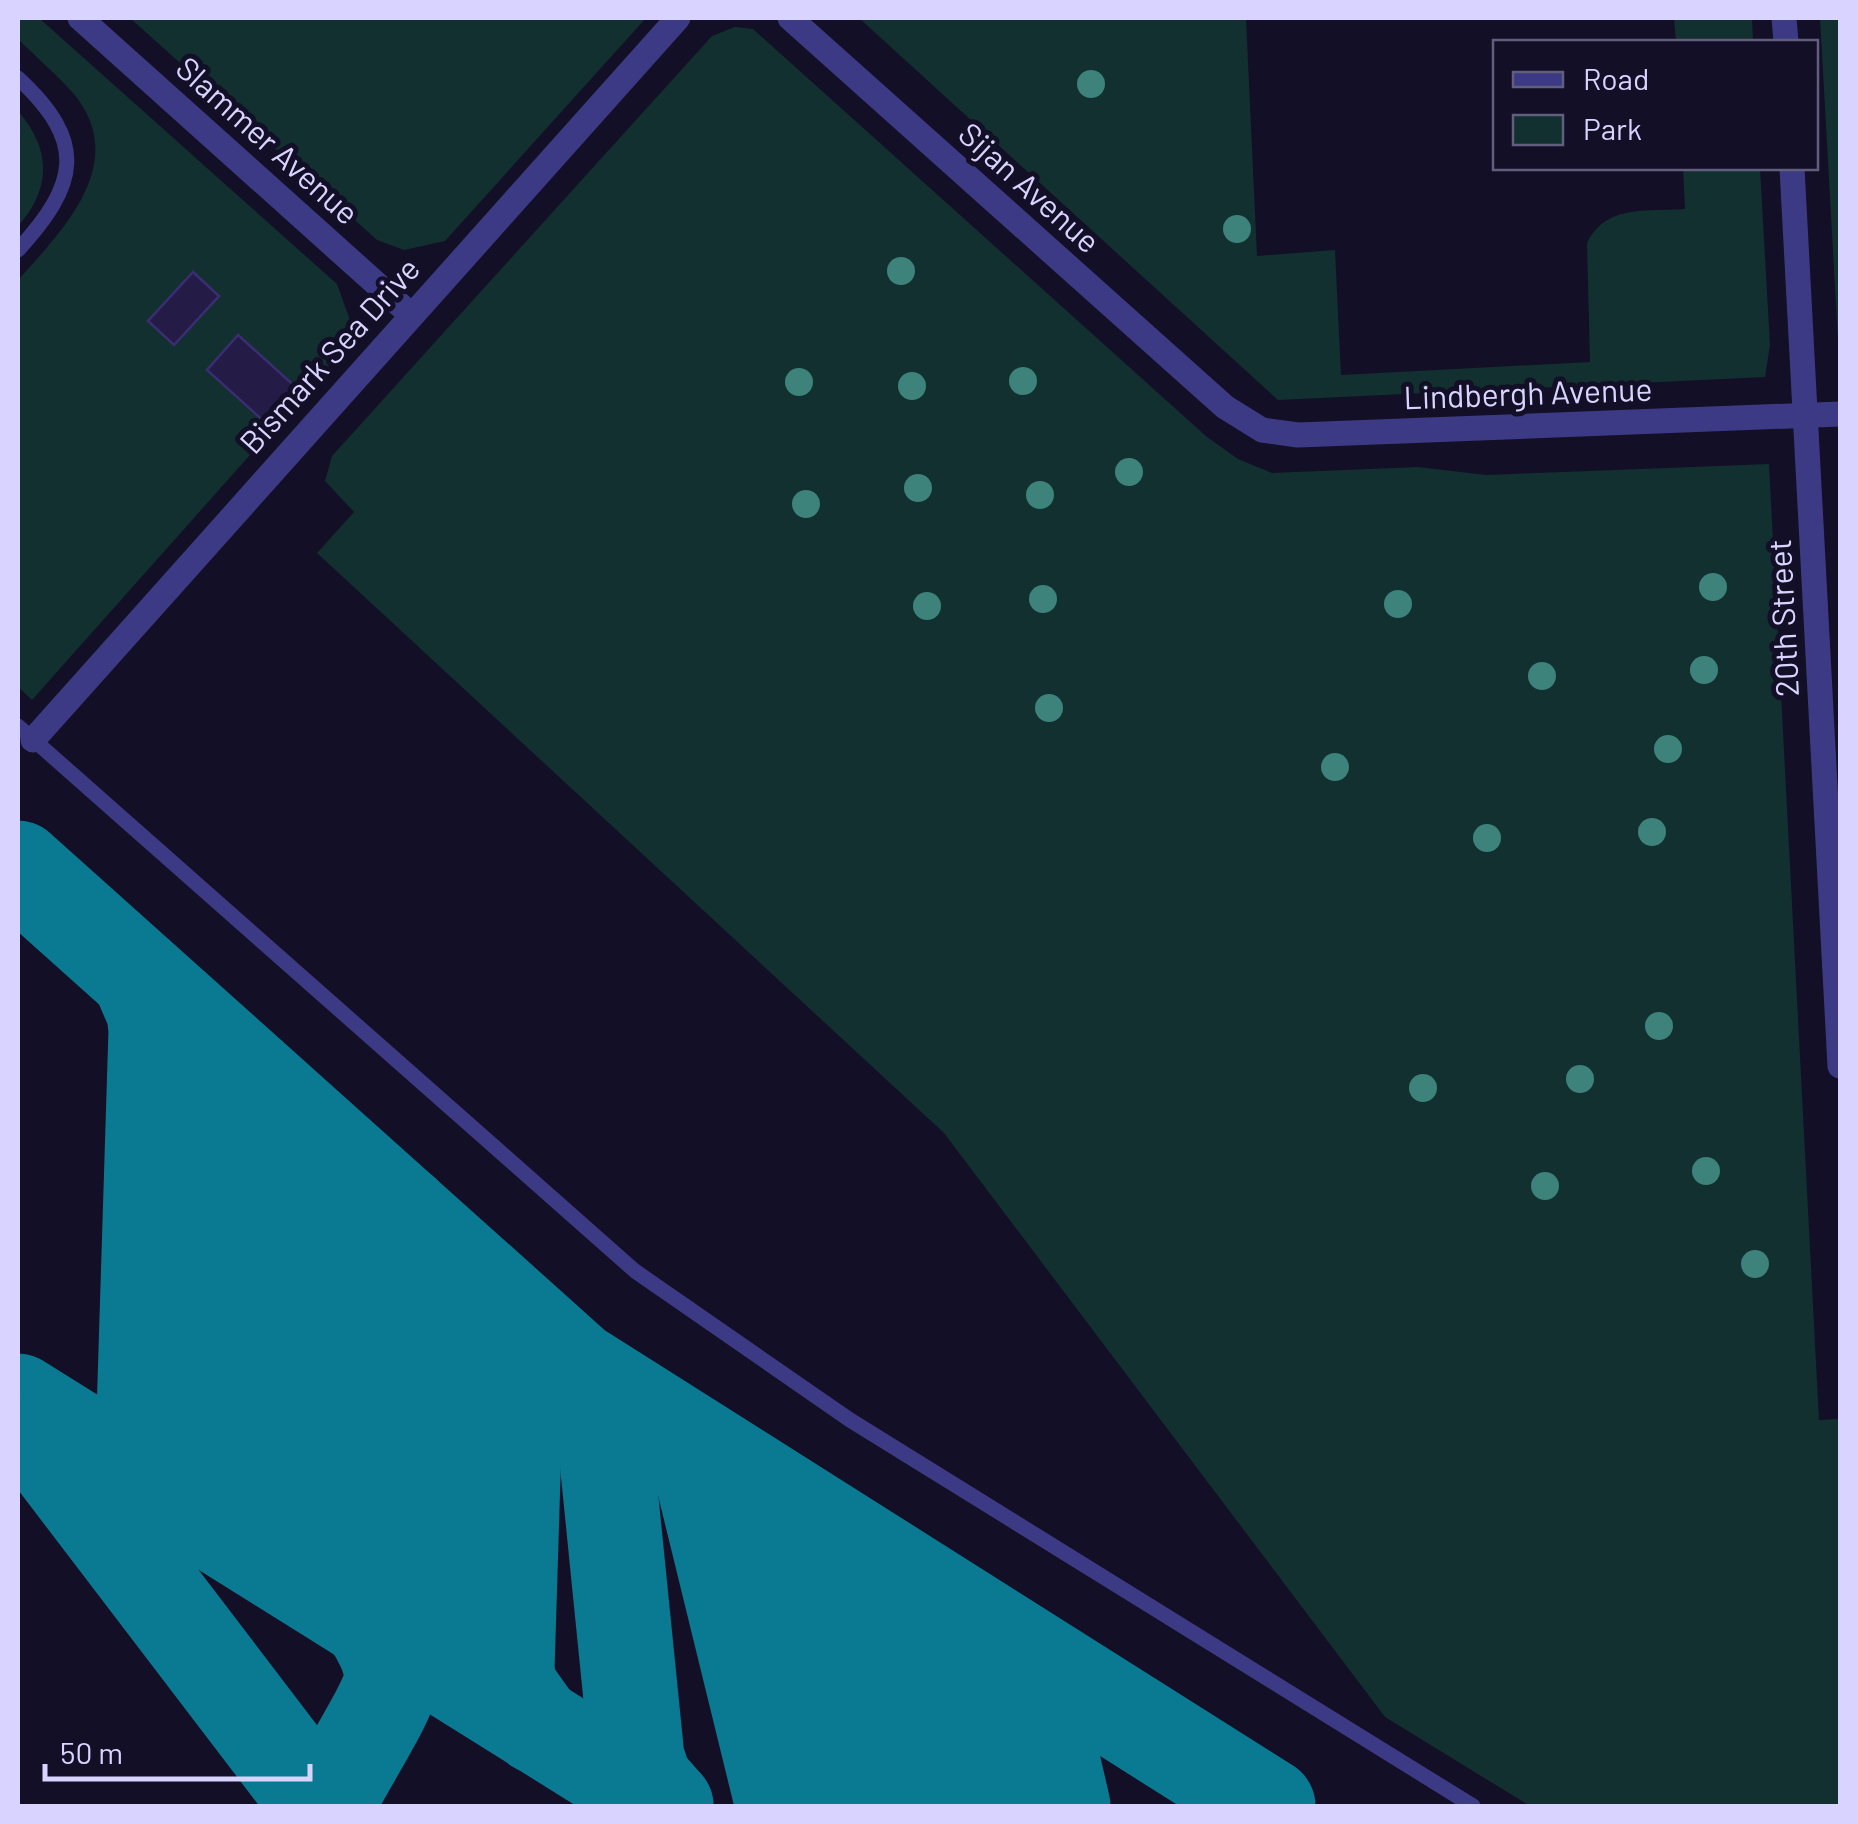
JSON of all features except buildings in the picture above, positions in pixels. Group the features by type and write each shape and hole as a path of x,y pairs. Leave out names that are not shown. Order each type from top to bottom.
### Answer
{"street":[{"name":"Slammer Avenue","path":"80,18 410,314"},
{"name":"Bismark Sea Drive","path":"25,733 678,18"},
{"name":"Sijan Avenue","path":"790,18 1225,407"},
{"name":"20th Street","path":"1792,170 1838,958 1840,1066"},
{"name":"Lindbergh Avenue","path":"1225,407 1262,430 1298,435 1840,414"}],"lane":[{"path":"18,78 46,105 68,150 64,188 43,222 18,250"},
{"path":"25,733 635,1271 850,1420 1473,1806"}],"green space":[{"path":"18,18 39,18 337,284 351,323 338,356 32,700 18,687 18,280 54,239 84,194 93,169 95,144 89,119 73,93 18,39","holes":["193,272 219,297 174,344 148,321","238,335 299,390 268,424"]},
{"path":"130,18 646,18 445,241 404,250 377,240"},
{"path":"859,18 1246,18 1257,256 1335,250 1341,375 1590,362 1587,243 1595,230 1628,212 1685,209 1683,170 1760,170 1770,345 1765,377 1278,400"},
{"path":"1674,18 1752,18 1753,40 1676,40"},
{"path":"1820,18 1840,18 1840,360 1839,359"},
{"path":"735,27 753,29 1207,437 1238,459 1272,473 1418,467 1486,475 1769,464 1819,1420 1838,1419 1840,1806 1530,1806 1385,1717 944,1133 317,553 354,512 325,481 332,456 712,36"},
{"path":"18,111 37,140 43,168 37,197 18,226"}],"taxiway":[{"path":"18,868 577,1369 1268,1806"},
{"path":"139,977 154,1012 156,1030 143,1447 146,1466 170,1496"},
{"path":"231,1060 247,1108 234,1499 241,1528 260,1552"},
{"path":"316,1137 331,1159 338,1186 327,1575 350,1608"},
{"path":"403,1213 425,1251 426,1269 415,1628 438,1665"},
{"path":"500,1302 517,1347 507,1670 510,1688 537,1726"},
{"path":"582,1373 602,1410 637,1758 645,1782 666,1806"},
{"path":"18,1401 666,1806"},
{"path":"39,1439 319,1806"},
{"path":"690,1443 697,1455 783,1806"},
{"path":"791,1507 807,1530 815,1556 875,1806"},
{"path":"900,1576 923,1611 969,1806"},
{"path":"327,1806 382,1706 391,1682 384,1647 366,1618"},
{"path":"1008,1643 1033,1677 1063,1806"}]}
